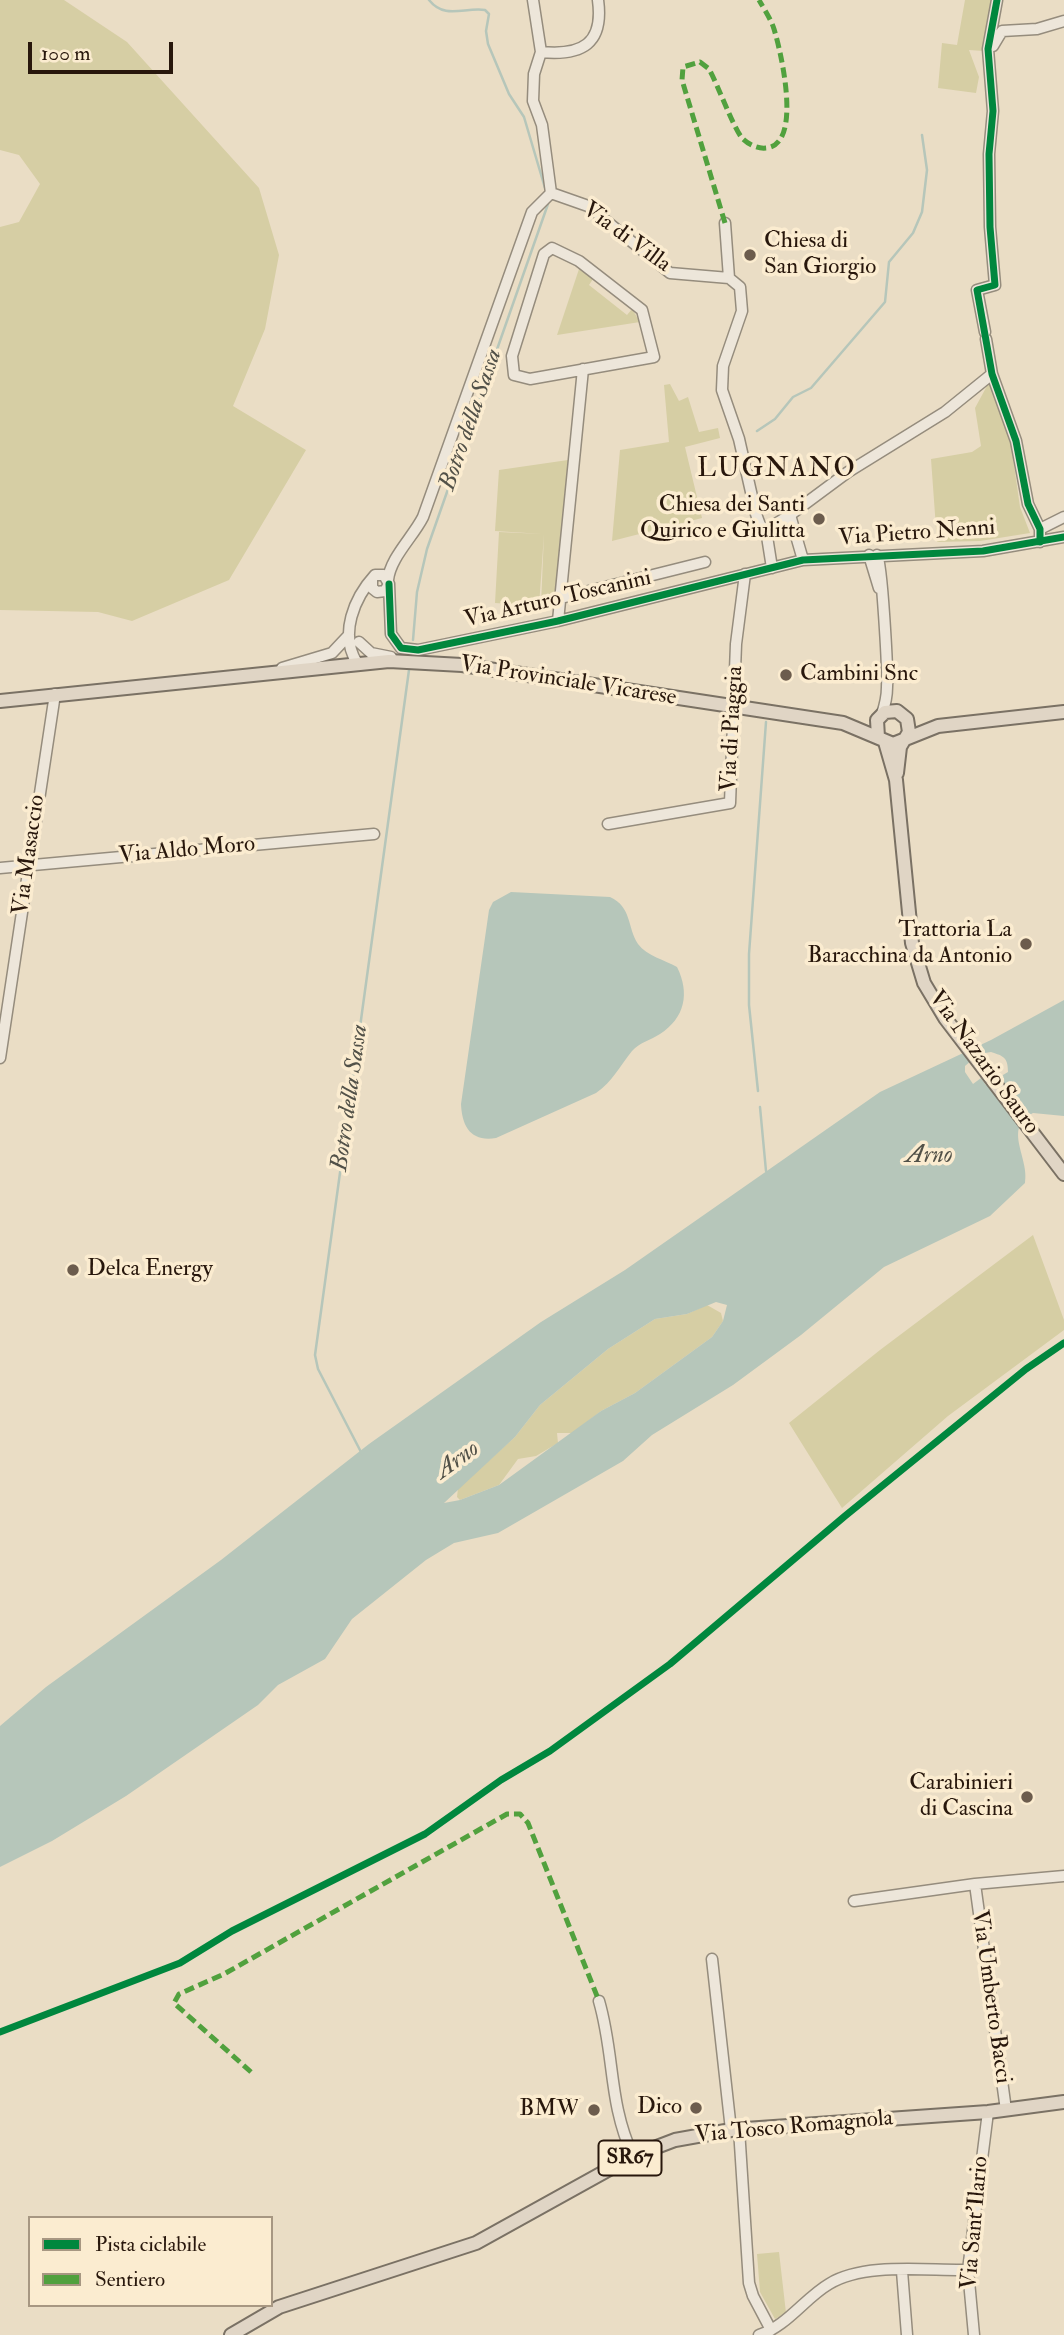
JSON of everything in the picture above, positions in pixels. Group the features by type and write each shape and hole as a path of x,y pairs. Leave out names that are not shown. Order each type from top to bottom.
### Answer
{"main road":[{"name":"Via Provinciale Vicarese","path":"0,701 276,670 357,663 423,662 462,665 843,723 882,739"},
{"path":"937,726 891,710 881,715 876,726 882,739 893,744 937,726 1064,712"},
{"name":"Via Provinciale Vicarese","path":"843,723 881,715"},
{"path":"904,740 909,732 905,716"},
{"name":"Via Nazario Sauro","path":"882,739 896,780 912,943 925,983 945,1018 1064,1174"},
{"name":"Via Nazario Sauro","path":"896,780 904,740"},
{"name":"Via Tosco Romagnola","path":"231,2335 271,2309 476,2243 633,2156 675,2140 736,2130 988,2112 1064,2102"}],"street":[{"path":"376,591 411,540 423,517 532,212 551,193 542,124 533,102 534,74 541,52 533,0"},
{"path":"541,52 569,53 586,46 595,37 599,25 598,0"},
{"path":"998,0 988,60 993,111 989,154 990,227 995,285 977,290 992,374 1016,441 1028,504 1040,530 1040,542"},
{"path":"988,60 995,38 1002,31 1037,29 1064,21"},
{"name":"Via di Villa","path":"551,193 588,206 670,273 729,278"},
{"path":"725,223 729,278 742,291 742,311 723,366 722,390 739,439 756,514 760,525 766,530 772,568"},
{"path":"552,248 579,261 642,310 654,357 583,369 527,379 517,377 512,370 512,356 544,254 552,248"},
{"path":"558,621 583,369"},
{"path":"766,530 790,516 848,472 944,412 992,374"},
{"path":"790,516 803,560"},
{"path":"1040,530 1064,517"},
{"name":"Via Pietro Nenni","path":"772,568 803,560 983,551 1064,537"},
{"path":"881,597 883,575 888,562 897,554"},
{"path":"873,555 883,575"},
{"path":"873,555 881,597 887,682 881,715"},
{"path":"562,598 705,562"},
{"name":"Via Arturo Toscanini","path":"388,602 391,634 398,646 406,649 428,649 558,621 772,568"},
{"name":"Via di Piaggia","path":"608,824 730,803 736,644 745,574"},
{"path":"360,594 385,591 382,579"},
{"path":"276,670 332,653 345,642 355,600 382,579"},
{"path":"382,579 388,602"},
{"path":"376,591 388,602"},
{"path":"353,613 359,642 357,663"},
{"path":"349,632 350,649 357,663"},
{"path":"359,642 376,655 423,662"},
{"path":"887,682 893,699 905,716"},
{"name":"Via Masaccio","path":"0,1058 55,694"},
{"name":"Via Aldo Moro","path":"0,868 374,834"},
{"path":"854,1901 975,1884 1064,1876"},
{"name":"Via Umberto Bacci","path":"975,1884 1006,2110"},
{"path":"712,1959 736,2130 749,2283 752,2296 771,2330"},
{"path":"599,2001 605,2022 619,2126 633,2156"},
{"name":"Via Sant'Ilario","path":"974,2335 968,2270 988,2112"},
{"path":"759,2335 771,2330 836,2280 859,2272 968,2270"},
{"path":"902,2271 907,2335"}],"shaded area":[{"path":"0,0 64,0 127,42 259,188 279,255 265,329 233,406 306,450 229,580 132,621 98,612 0,610 0,227 19,222 40,184 19,155 0,150"},
{"path":"965,0 993,0 984,51 969,50 979,77 976,93 938,88 942,43 957,45"},
{"path":"579,269 593,279 589,285 627,315 632,309 640,322 557,335"},
{"path":"670,384 679,401 688,397 699,432 718,428 720,438 685,447 702,518 612,541 620,450 669,442 664,385"},
{"path":"988,384 991,384 1011,444 1020,507 1030,533 980,541 937,542 931,459 972,452 981,446 975,408"},
{"path":"568,460 554,607 541,605 544,534 539,606 495,603 499,532 543,534 495,531 499,470"},
{"path":"1033,1235 1064,1320 1064,1330 948,1416 842,1508 789,1423 880,1350"},
{"path":"707,1305 721,1313 723,1321 712,1337 635,1393 601,1411 573,1433 557,1433 558,1443 536,1456 518,1459 499,1485 460,1500 457,1497 458,1488 515,1437 540,1405 608,1349 655,1319 687,1314"},
{"path":"779,2252 786,2313 775,2319 760,2292 757,2254"}],"water":[{"path":"511,892 610,897 617,901 626,912 638,944 651,955 677,967 684,995 680,1013 668,1028 635,1048 611,1079 596,1093 496,1138 487,1139 474,1135 466,1126 461,1104 489,910 493,902"},
{"name":"Arno","path":"1064,1000 1064,1116 1033,1113 1024,1119 1018,1135 1026,1173 1025,1183 990,1216 884,1267 801,1335 733,1385 652,1435 623,1461 498,1533 454,1543 426,1560 352,1619 325,1659 278,1685 258,1705 126,1796 52,1841 0,1867 0,1726 46,1687 221,1560 369,1444 541,1322 625,1270 880,1092 991,1040","holes":["991,1052 1004,1058 1008,1072 986,1085 981,1078 973,1084 965,1072 965,1066 979,1054","716,1302 727,1305 723,1321 712,1337 635,1393 601,1411 499,1485 460,1500 444,1503 515,1437 540,1405 608,1349 655,1319 687,1314"]}],"waterway":[{"name":"Botro della Sassa","path":"429,0 442,10 485,10 489,14 486,31 488,44 509,94 524,117 545,188"},
{"path":"757,431 775,419 793,397 811,388 885,302 889,262 913,233 922,212 927,170 922,135"},
{"name":"Botro della Sassa","path":"413,640 417,592 427,549 548,204"},
{"name":"Botro della Sassa","path":"362,1454 318,1369 315,1355 409,670"},
{"path":"758,1091 749,1005 749,954 766,722"},
{"path":"760,1107 766,1171"}],"marked path":[{"path":"725,223 682,80 683,67 700,62 709,69 734,125 744,140 763,148 777,143 784,131 787,115 784,76 774,29 759,0"},
{"path":"251,2072 174,2003 179,1994 224,1974 507,1814 520,1814 528,1823 599,2001"}],"cycle path":[{"path":"997,0 988,49 993,111 989,154 990,227 995,285 977,290 992,374 1016,441 1028,504 1040,529 1040,542"},
{"path":"389,584 391,634 401,648 418,650 558,621 803,560 983,551 1064,537"},
{"path":"0,2032 180,1963 232,1931 425,1834 501,1780 550,1751 670,1664 845,1516 1026,1369 1064,1343"}],"place":[{"name":"Chiesa di San Giorgio","path":"750,255"},
{"name":"Chiesa dei Santi Quirico e Giulitta","path":"819,519"},
{"name":"Cambini Snc","path":"786,675"},
{"name":"Trattoria La Baracchina da Antonio","path":"1026,944"},
{"name":"Delca Energy","path":"73,1270"},
{"name":"Carabinieri di Cascina","path":"1027,1797"},
{"name":"Dico","path":"696,2108"},
{"name":"BMW","path":"594,2110"}],"district":[{"name":"LUGNANO","path":"777,470"}]}
